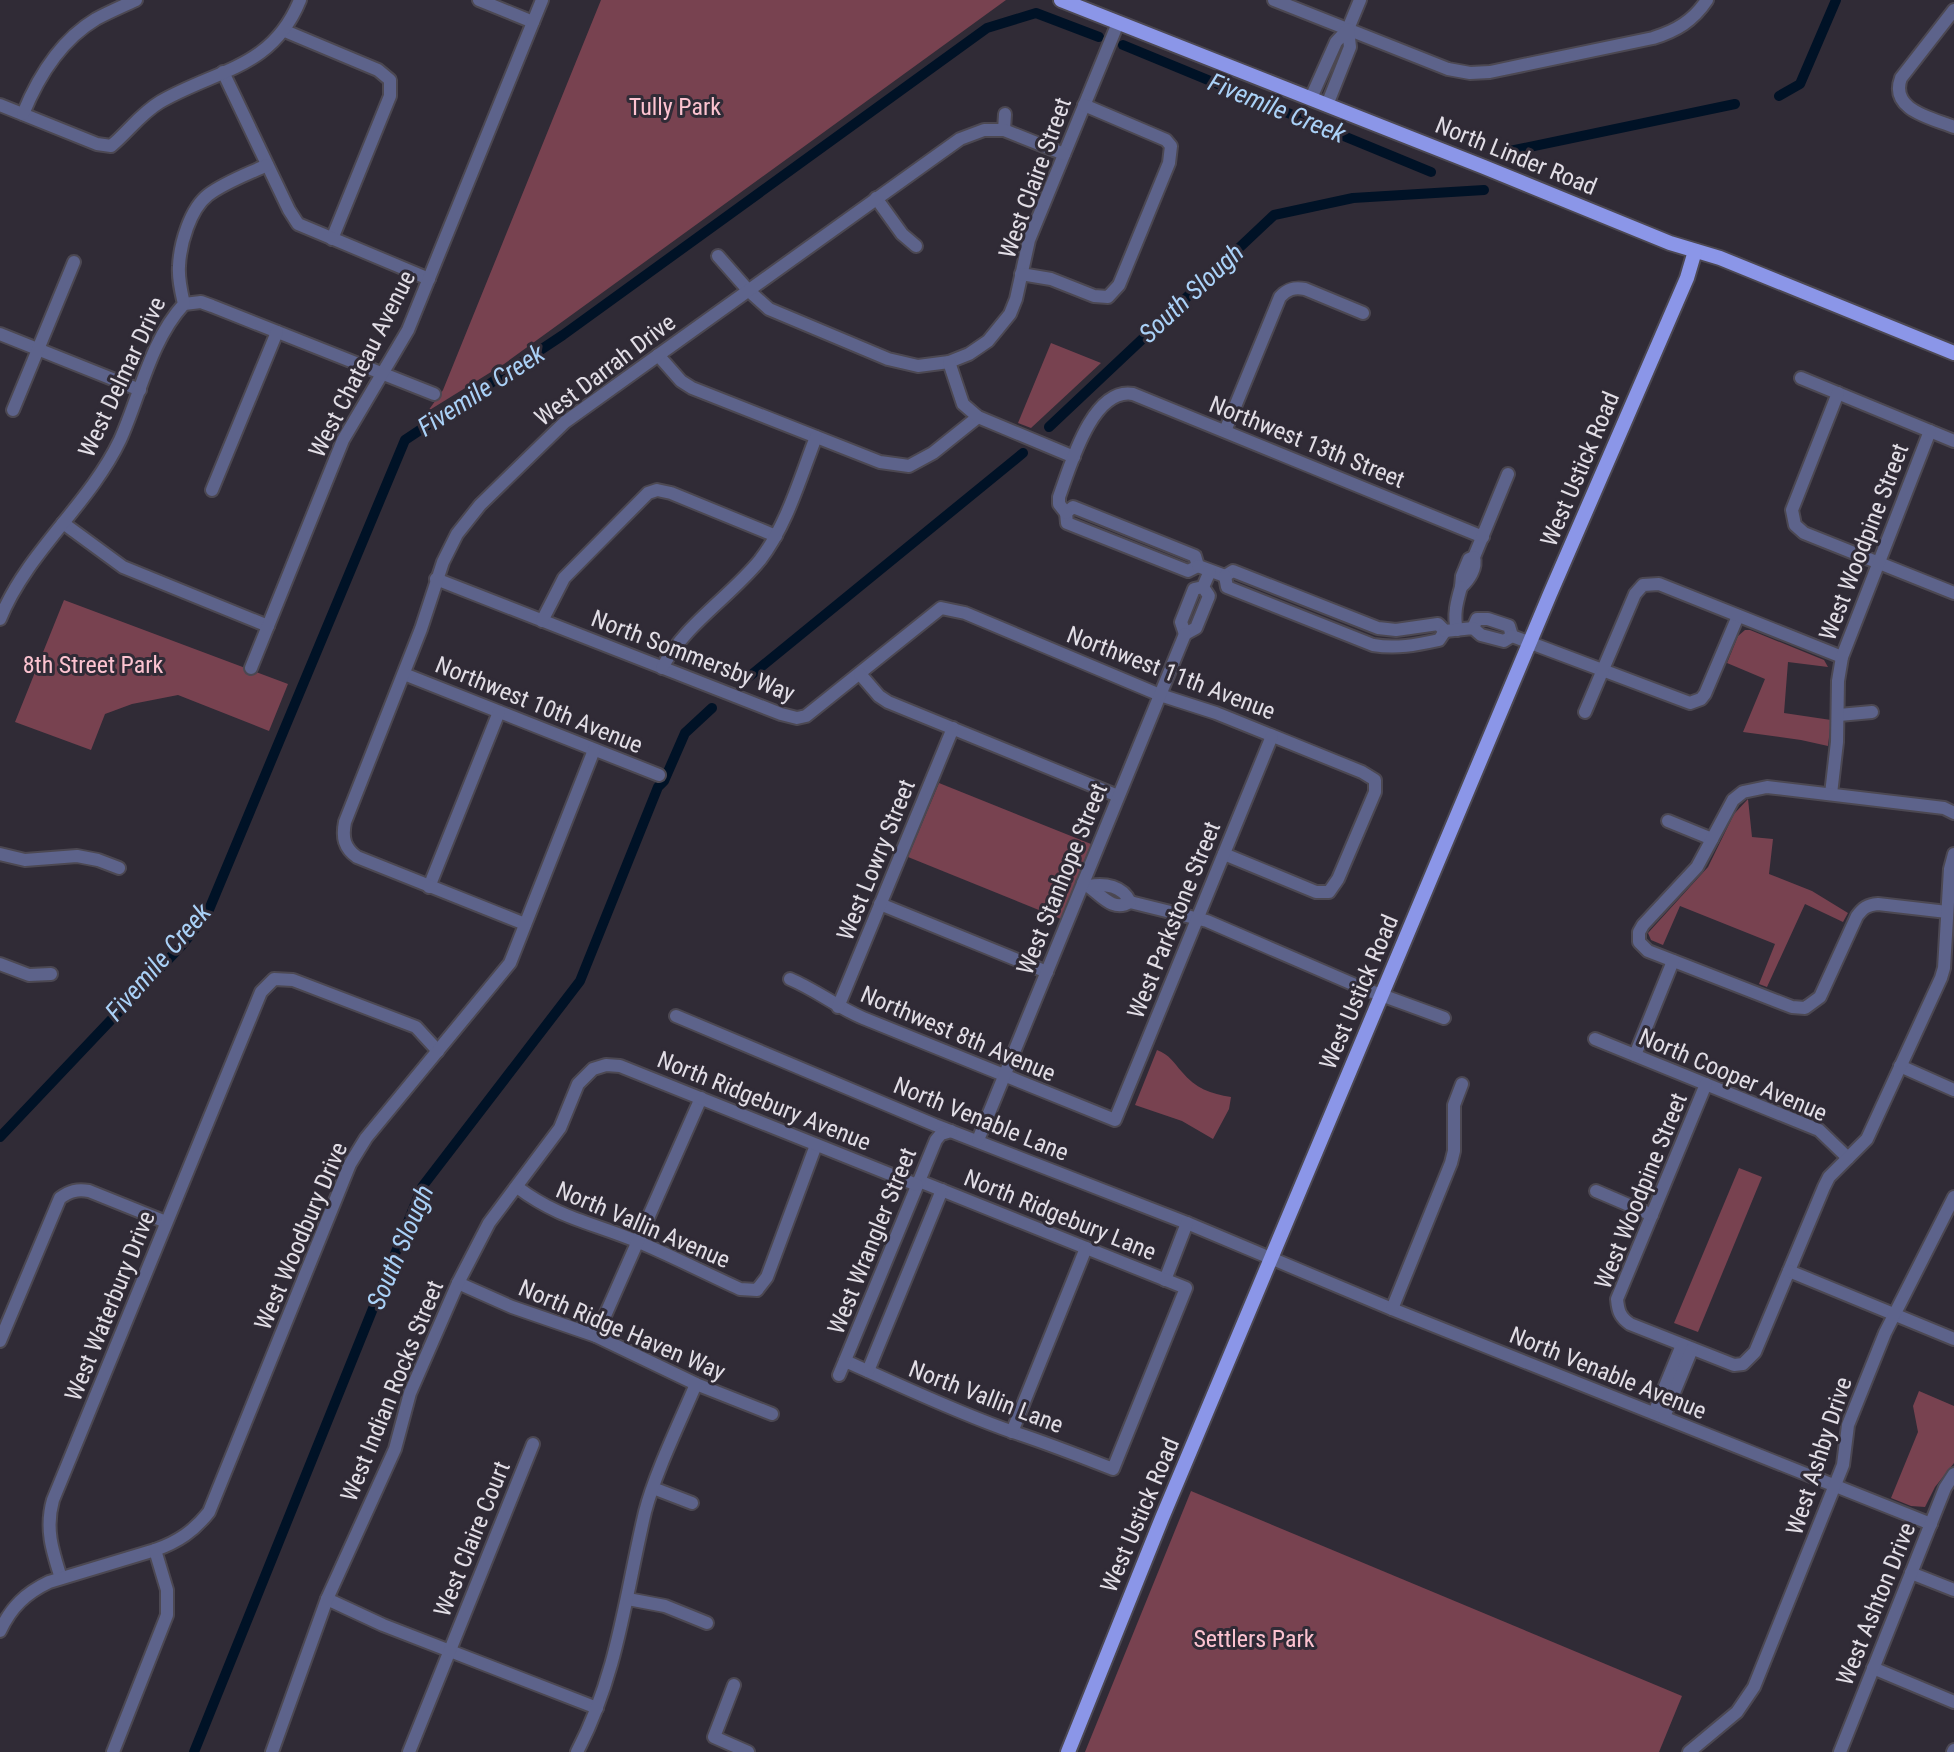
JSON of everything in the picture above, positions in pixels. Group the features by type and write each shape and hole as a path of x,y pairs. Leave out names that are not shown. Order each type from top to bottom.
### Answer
{"main road":[{"name":"North Linder Road","path":"1061,0 1670,243 1721,258 1954,353"},
{"name":"West Ustick Road","path":"1068,1752 1157,1531 1382,994 1682,291 1695,251"}],"street":[{"path":"23,114 46,68 76,34 96,20 136,0"},
{"path":"0,105 97,144 111,146 158,103 269,48 285,32 300,0"},
{"path":"480,0 533,22"},
{"name":"West Chateau Avenue","path":"251,668 343,440 408,330 542,0"},
{"path":"1274,0 1448,69 1470,73 1490,72 1653,38 1687,23 1707,0"},
{"path":"1311,99 1336,42 1348,29 1360,0"},
{"path":"1954,10 1901,78 1898,86 1899,95 1910,109 1954,127"},
{"name":"West Claire Street","path":"949,362 969,354 988,341 1010,314 1029,240 1118,23"},
{"path":"1326,105 1350,47 1348,29"},
{"path":"285,32 378,70 390,80 390,96 332,239"},
{"path":"223,72 298,225 429,279"},
{"path":"1021,274 1051,279 1094,296 1108,297 1119,285 1170,163 1171,146 1160,136 1084,105"},
{"path":"1005,114 1004,130 1064,155"},
{"name":"West Darrah Drive","path":"404,674 436,579 457,534 519,464 565,422 960,139 984,130 1004,130"},
{"name":"West Delmar Drive","path":"0,619 20,580 104,469 119,441 166,325 184,304 179,264 182,246 195,212 204,198 215,190 267,165"},
{"path":"876,198 902,234 916,246"},
{"path":"718,256 769,309 888,359 918,366 949,362 963,404 978,417 1074,457 1059,497 1067,523 1188,571 1204,568 1225,576"},
{"path":"13,410 74,262"},
{"path":"1225,431 1280,297 1290,289 1305,289 1363,313"},
{"path":"184,304 201,302 434,394"},
{"path":"212,491 276,332"},
{"path":"0,334 140,390"},
{"path":"659,355 681,382 880,461 909,466 933,453 978,417"},
{"path":"1801,378 1954,441"},
{"name":"Northwest 13th Street","path":"1074,457 1086,428 1098,411 1114,395 1124,392 1483,537"},
{"path":"1838,393 1792,510 1795,525 1804,533 1954,593"},
{"name":"West Woodpine Street","path":"1830,794 1842,657 1930,431"},
{"path":"662,668 672,648 688,630 722,601 760,559 776,536 816,437"},
{"path":"1451,631 1462,576 1469,559 1474,557 1508,474"},
{"path":"542,621 564,578 648,493 657,490 671,493 776,536"},
{"path":"63,523 123,567 268,626"},
{"name":"West Stanhope Street","path":"978,1140 1086,885 1118,796 1185,634 1181,622 1194,589 1203,587 1204,568"},
{"path":"1225,576 1233,571 1378,628 1396,630 1438,624 1451,631"},
{"path":"1225,576 1227,587 1373,645 1390,648 1439,640 1451,631 1474,628 1478,619 1488,619 1509,626 1512,636 1684,702 1695,702 1705,694 1738,616"},
{"name":"North Sommersby Way","path":"436,579 781,715 797,718 806,716 941,608 950,608"},
{"path":"1585,712 1635,594 1643,585 1659,584 1842,657"},
{"name":"Northwest 11th Avenue","path":"950,608 1160,695 1362,772 1376,780 1375,792 1349,855 1329,892 1316,892 1224,854"},
{"path":"404,674 345,822 343,832 346,848 357,857 525,924"},
{"name":"Northwest 10th Avenue","path":"404,674 659,775"},
{"path":"860,674 879,696 888,702 1118,796"},
{"path":"429,887 499,712"},
{"path":"1839,715 1872,712"},
{"name":"West Lowry Street","path":"838,1007 953,728"},
{"name":"West Parkstone Street","path":"1115,1120 1272,736"},
{"name":"West Woodbury Drive","path":"61,1578 155,1550 179,1540 191,1532 209,1512 350,1164 366,1138 510,962 594,750"},
{"path":"1947,912 1878,904 1863,908 1820,997 1805,1008 1792,1007 1673,961 1648,951 1639,942 1639,932 1643,925 1697,866 1726,809 1743,792 1767,787 1944,808 1954,813"},
{"path":"1668,821 1712,839"},
{"path":"0,853 25,860 77,856 119,868"},
{"path":"1659,1415 1687,1347 1728,1364 1743,1364 1755,1352 1824,1187 1829,1177 1867,1139 1941,978 1950,869 1954,854"},
{"path":"1086,885 1110,904 1124,906 1130,902 1197,918 1362,988 1444,1018"},
{"path":"880,904 1047,972"},
{"path":"1635,1055 1673,961"},
{"path":"0,964 29,975 51,974"},
{"name":"West Waterbury Drive","path":"61,1578 49,1535 50,1512 261,992 274,979 293,980 416,1027 438,1051"},
{"name":"Northwest 8th Avenue","path":"790,979 814,989 838,1007 1115,1120"},
{"name":"North Venable Lane","path":"676,1016 951,1131 1188,1223 1256,1251 1271,1260"},
{"name":"North Cooper Avenue","path":"1595,1039 1819,1130 1848,1158"},
{"name":"North Ridgebury Avenue","path":"593,1069 606,1065 620,1066 918,1183"},
{"path":"1900,1066 1954,1090"},
{"name":"West Indian Rocks Street","path":"272,1752 327,1599 395,1449 410,1394 458,1283 489,1223 560,1128 578,1084 593,1069"},
{"path":"1392,1309 1451,1163 1454,1151 1454,1105 1462,1084"},
{"name":"West Woodpine Street","path":"1687,1347 1630,1324 1619,1314 1617,1299 1706,1084"},
{"path":"596,1336 640,1242 701,1098"},
{"name":"West Wrangler Street","path":"839,1375 936,1140 941,1134 951,1131"},
{"name":"North Vallin Avenue","path":"517,1187 541,1205 560,1214 640,1242 740,1289 757,1290 767,1277 816,1145"},
{"name":"North Ridgebury Lane","path":"918,1183 942,1190 1186,1289 1113,1469"},
{"path":"2,1332 60,1198 79,1189 89,1191 166,1222"},
{"path":"868,1371 942,1190"},
{"path":"1596,1191 1652,1215"},
{"name":"West Ashby Drive","path":"1689,1752 1737,1712 1754,1687 1835,1487 1845,1457 1848,1425 1894,1314 1949,1224 1954,1197"},
{"path":"1165,1280 1188,1223"},
{"path":"1012,1432 1086,1248"},
{"name":"North Venable Avenue","path":"1271,1260 1931,1524"},
{"path":"1789,1270 1954,1339"},
{"name":"North Ridge Haven Way","path":"458,1283 512,1307 596,1336 696,1384 772,1414"},
{"name":"North Vallin Lane","path":"845,1361 1012,1432 1043,1441 1113,1469"},
{"path":"577,1752 597,1708 617,1648 645,1512 696,1384"},
{"name":"West Claire Court","path":"450,1650 533,1444"},
{"name":"West Ashton Drive","path":"1840,1752 1945,1488 1954,1474"},
{"path":"653,1488 692,1503"},
{"path":"113,1752 167,1615 167,1590 155,1550"},
{"path":"1911,1573 1954,1590"},
{"path":"0,1631 7,1616 26,1595 49,1581 61,1578"},
{"path":"327,1599 383,1625 597,1708"},
{"path":"628,1599 665,1606 707,1623"},
{"path":"409,1752 450,1650"},
{"path":"1873,1668 1954,1702"},
{"path":"734,1685 714,1737 748,1752"}],"green space":[{"name":"Tully Park","path":"601,0 1006,0 504,364 428,411 443,390"},
{"path":"1051,343 1101,363 1031,428 1018,423"},
{"name":"8th Street Park","path":"64,600 288,684 269,731 178,695 132,704 105,714 91,750 15,722"},
{"path":"1745,630 1824,660 1828,667 1788,662 1784,713 1831,720 1828,746 1743,732 1765,679 1727,663 1738,636"},
{"path":"939,783 1091,844 1061,919 908,857"},
{"path":"1748,799 1752,837 1773,839 1769,874 1812,891 1848,913 1843,922 1805,904 1767,987 1759,984 1775,944 1680,906 1663,945 1651,940 1648,933 1708,867 1734,814"},
{"path":"1157,1050 1198,1086 1231,1097 1229,1109 1213,1139 1182,1121 1135,1105"},
{"path":"1739,1168 1762,1177 1698,1332 1674,1323"},
{"path":"1919,1391 1954,1406 1954,1463 1935,1487 1925,1507 1911,1506 1891,1498 1918,1432 1913,1406"},
{"name":"Settlers Park","path":"1191,1491 1682,1696 1659,1752 1085,1752"}],"waterway":[{"name":"Fivemile Creek","path":"1779,96 1800,84 1836,0"},
{"name":"Fivemile Creek","path":"0,1137 183,944 208,912 405,440 563,335 987,28 1036,13 1099,37"},
{"name":"Fivemile Creek","path":"1123,45 1431,172"},
{"name":"Fivemile Creek","path":"1510,151 1735,104"},
{"name":"South Slough","path":"1049,427 1274,215 1353,198 1484,190"},
{"name":"South Slough","path":"745,680 1023,453"},
{"name":"South Slough","path":"194,1752 422,1187 580,981 658,787 664,781 685,733 712,708"}]}
